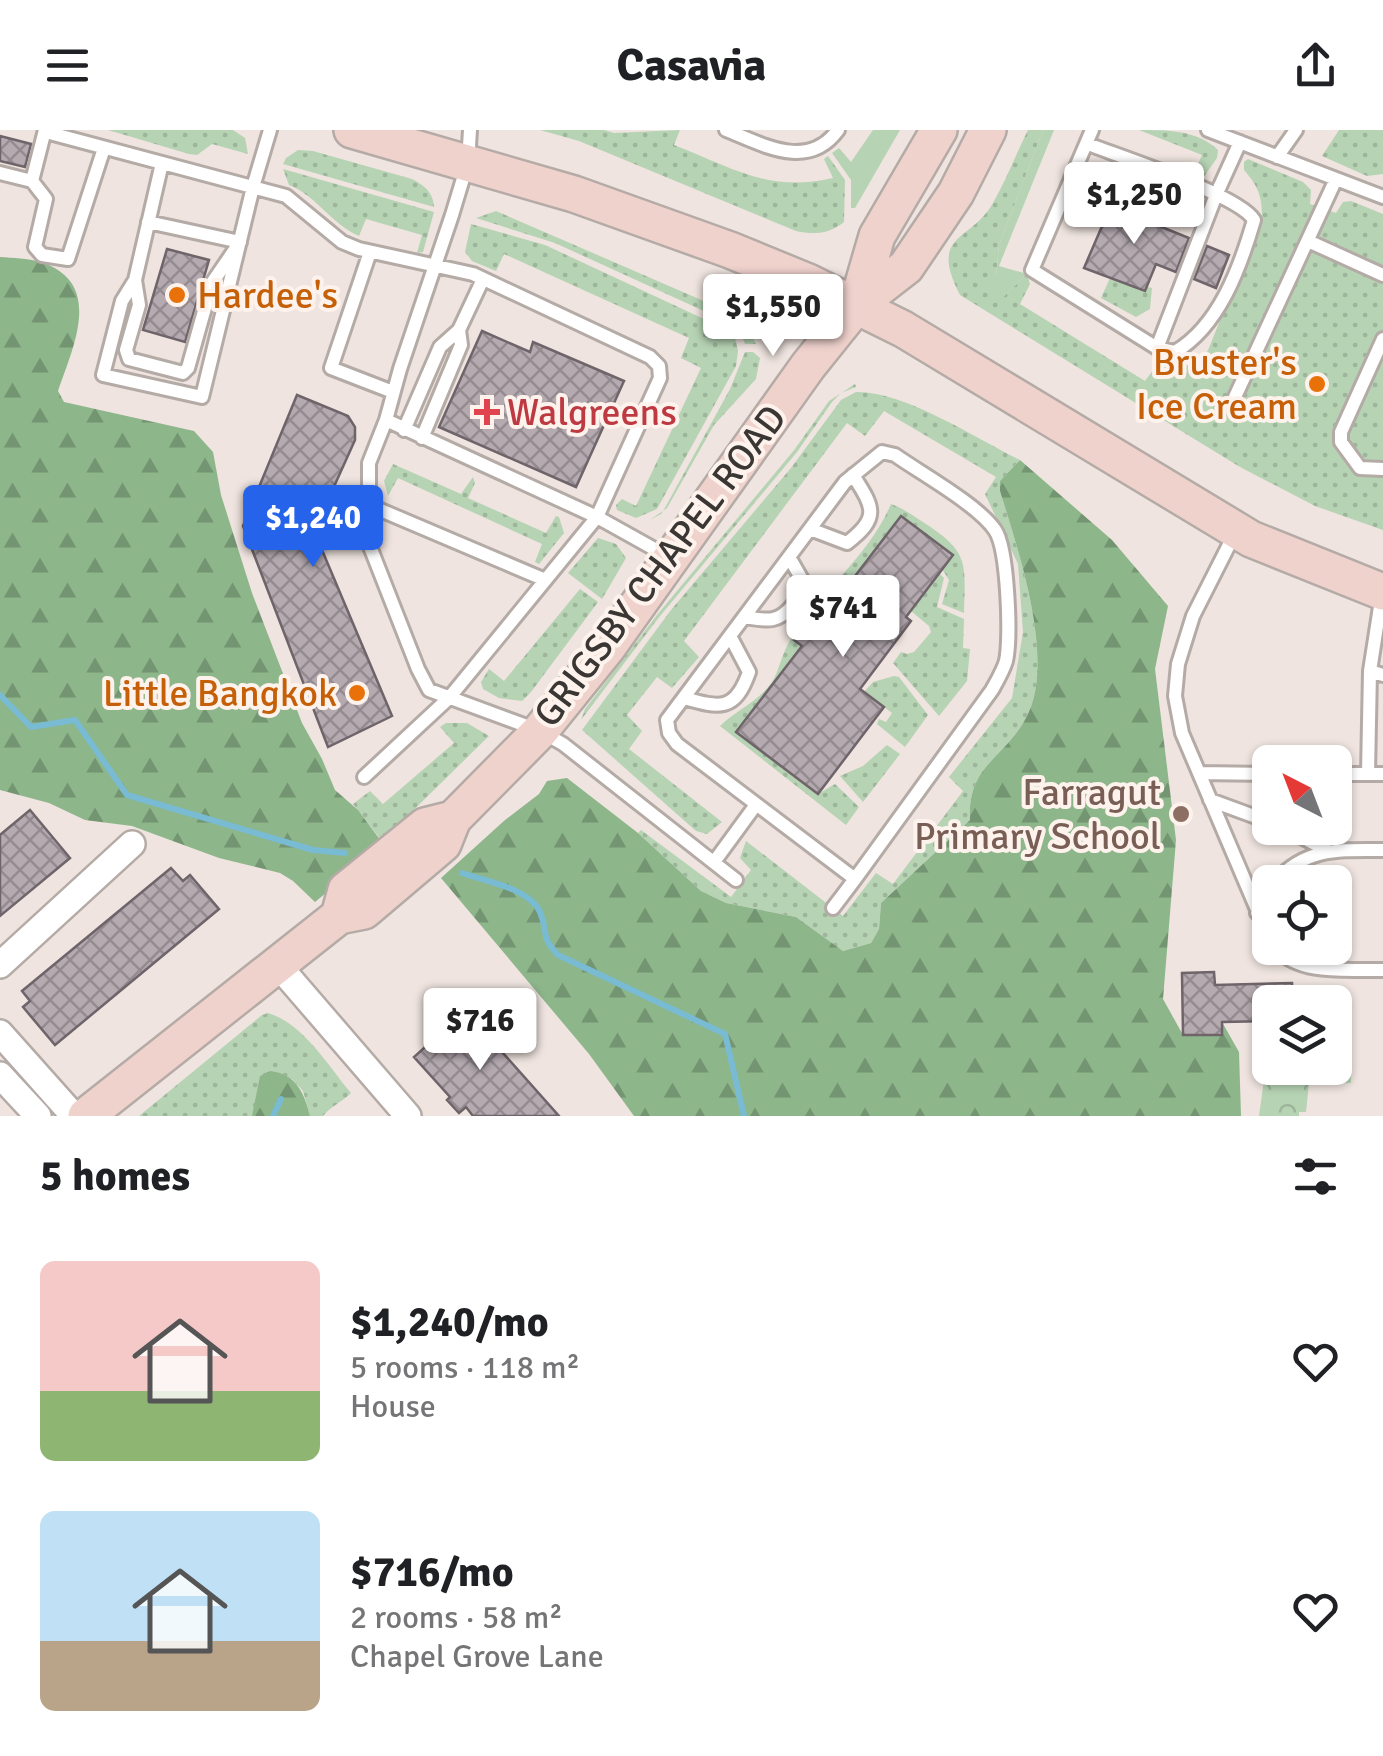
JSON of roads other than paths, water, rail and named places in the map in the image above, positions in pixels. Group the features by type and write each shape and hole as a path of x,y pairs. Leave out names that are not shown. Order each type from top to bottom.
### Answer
{"street":[{"path":"352,130 469,146 574,194 730,250 858,304 1236,531 1383,591"},
{"path":"858,304 877,236 939,130"},
{"path":"858,304 906,267 956,193 988,130"},
{"name":"GRIGSBY CHAPEL ROAD","path":"86,1116 339,916 346,890 426,826 454,820 540,730 607,648 808,366 858,304"},
{"path":"0,965 132,844"},
{"path":"277,964 408,1116"},
{"path":"0,1033 74,1116"},
{"path":"0,1075 38,1116"}],"lane":[{"path":"162,163 135,280 122,300 103,375 202,397 270,130"},
{"path":"726,130 800,155 832,140 838,130"},
{"path":"1208,130 1383,197"},
{"path":"1277,157 1296,130"},
{"path":"32,181 45,131 286,196 342,242 483,280 650,357 659,366 660,378 597,517 449,698 364,777"},
{"path":"1090,137 1216,195 1247,211 1254,220 1216,314 1190,343 1175,352 1157,348 1032,270 1090,137"},
{"path":"1157,348 1240,142"},
{"path":"469,146 436,267 369,463 369,544 430,690 540,730 563,744 736,880"},
{"path":"0,173 32,181 46,198 35,248 42,255 68,258 104,148"},
{"path":"1235,398 1336,179"},
{"path":"148,222 240,242"},
{"path":"1308,240 1378,271"},
{"path":"135,280 139,305 126,350 129,359 183,372 188,368 212,283 240,242"},
{"path":"370,252 332,368 393,392"},
{"path":"404,430 440,347 459,330 483,280"},
{"path":"422,438 461,345 459,330"},
{"path":"1383,338 1340,432 1341,442 1360,468 1383,470"},
{"path":"386,420 597,517 670,558"},
{"path":"833,908 855,879 992,690 1005,666 1008,644 997,532 980,514 895,456 882,452 853,475 667,720 669,734 677,744 855,879"},
{"path":"810,529 847,544 871,518 872,504 853,475"},
{"path":"372,506 544,579"},
{"path":"1236,531 1192,616 1178,664 1175,696 1182,733 1252,900"},
{"path":"744,617 775,622 802,595 804,583 789,557"},
{"path":"1376,774 1376,673 1383,591"},
{"path":"684,698 720,708 730,704 750,672 730,636"},
{"path":"1199,773 1252,774"},
{"path":"1210,800 1252,815"},
{"path":"714,862 755,806"},
{"path":"1318,845 1328,850"},
{"path":"1291,865 1328,850 1383,850"},
{"path":"1303,965 1383,970"}],"waterway":[{"path":"0,695 31,727 75,720 127,795 313,850 345,853"},
{"path":"462,873 506,886 526,897 540,912 548,943 558,955 725,1034 744,1116"},
{"path":"273,1116 281,1099"}],"place":[{"name":"Hardee's","path":"177,295"},
{"name":"Bruster's Ice Cream","path":"1317,384"},
{"name":"Walgreens","path":"487,412"},
{"name":"Little Bangkok","path":"357,693"},
{"name":"Farragut Primary School","path":"1181,814"}]}
